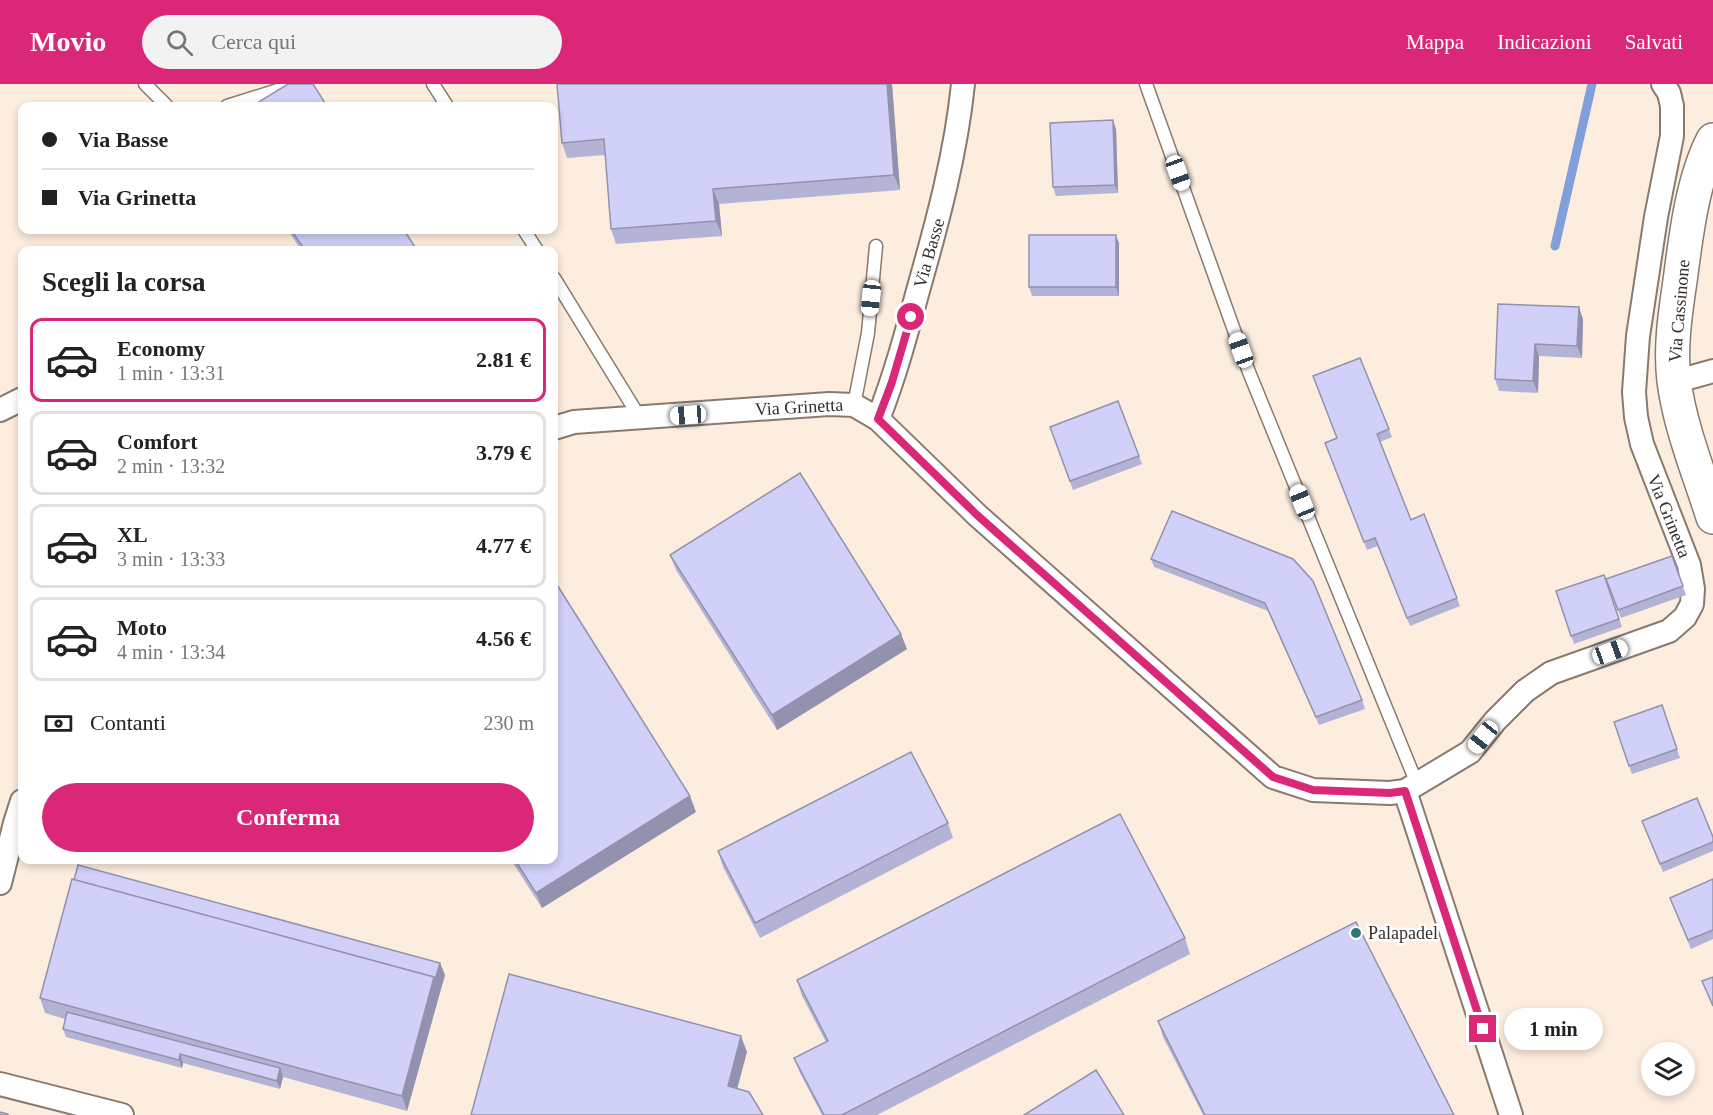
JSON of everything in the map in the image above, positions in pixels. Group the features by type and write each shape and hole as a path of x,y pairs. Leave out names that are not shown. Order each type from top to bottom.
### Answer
{"main road":[{"name":"Via Cassinone","path":"1713,140 1697,184 1683,253 1672,354 1674,382 1682,421 1713,517"}],"street":[{"name":"Via Basse","path":"878,419 892,382 942,209 963,84"},
{"name":"Via Grinetta","path":"558,427 574,422 829,404 854,405 878,419 977,515 1273,777 1313,790 1390,793 1411,787 1470,753 1495,721 1525,691 1551,673 1669,631 1685,617 1692,604 1693,589 1689,566 1645,453 1636,417 1634,392 1638,336 1662,179 1672,136 1672,106 1669,93 1663,84"},
{"path":"1674,382 1713,371"},
{"path":"0,410 18,401"},
{"path":"1411,787 1511,1115"},
{"path":"0,883 18,814"},
{"path":"0,1084 122,1115"}],"lane":[{"path":"145,84 163,102"},
{"path":"240,102 297,84"},
{"path":"434,84 445,102"},
{"path":"1146,84 1249,372 1411,787"},
{"path":"854,405 868,333 876,246"},
{"path":"558,285 640,418"}],"building":[{"path":"288,84 313,84 324,102 259,102"},
{"path":"557,84 887,84 894,175 713,189 716,221 611,229 604,139 562,143"},
{"path":"1113,120 1115,185 1053,187 1050,123"},
{"path":"294,234 407,234 414,246 302,246"},
{"path":"1029,235 1116,235 1116,287 1029,287"},
{"path":"1498,304 1579,307 1577,346 1535,344 1533,381 1495,379"},
{"path":"1360,358 1389,429 1377,434 1411,520 1424,514 1457,598 1407,618 1375,538 1364,542 1325,443 1337,438 1313,376"},
{"path":"1118,401 1139,456 1070,481 1050,427"},
{"path":"800,473 901,634 772,715 670,555"},
{"path":"1172,511 1293,559 1313,581 1362,700 1316,717 1265,603 1151,559"},
{"path":"1672,556 1683,586 1618,610 1606,579"},
{"path":"1604,575 1619,619 1571,636 1556,591"},
{"path":"558,586 690,796 536,893 518,864 558,864"},
{"path":"1662,705 1677,749 1629,766 1614,722"},
{"path":"911,752 948,823 755,923 718,851"},
{"path":"1697,798 1713,842 1660,864 1642,821"},
{"path":"1120,814 1185,938 842,1115 824,1115 794,1058 828,1041 797,980"},
{"path":"78,865 440,963 435,980 434,977 74,880"},
{"path":"72,879 434,977 402,1096 40,998"},
{"path":"1713,879 1713,930 1688,940 1670,898"},
{"path":"1356,922 1454,1115 1205,1115 1158,1021"},
{"path":"509,974 741,1036 728,1086 749,1092 763,1115 471,1115"},
{"path":"1713,977 1713,1006 1702,981"},
{"path":"67,1012 280,1068 277,1081 180,1054 179,1060 63,1029"},
{"path":"1096,1070 1124,1115 1024,1115"}],"waterway":[{"path":"1555,246 1592,84"}],"place":[{"name":"Palapadel","path":"1356,933"}],"route":[{"path":"911,317 892,382 878,419 977,515 1273,777 1313,790 1390,793 1405,791 1483,1029"}]}
